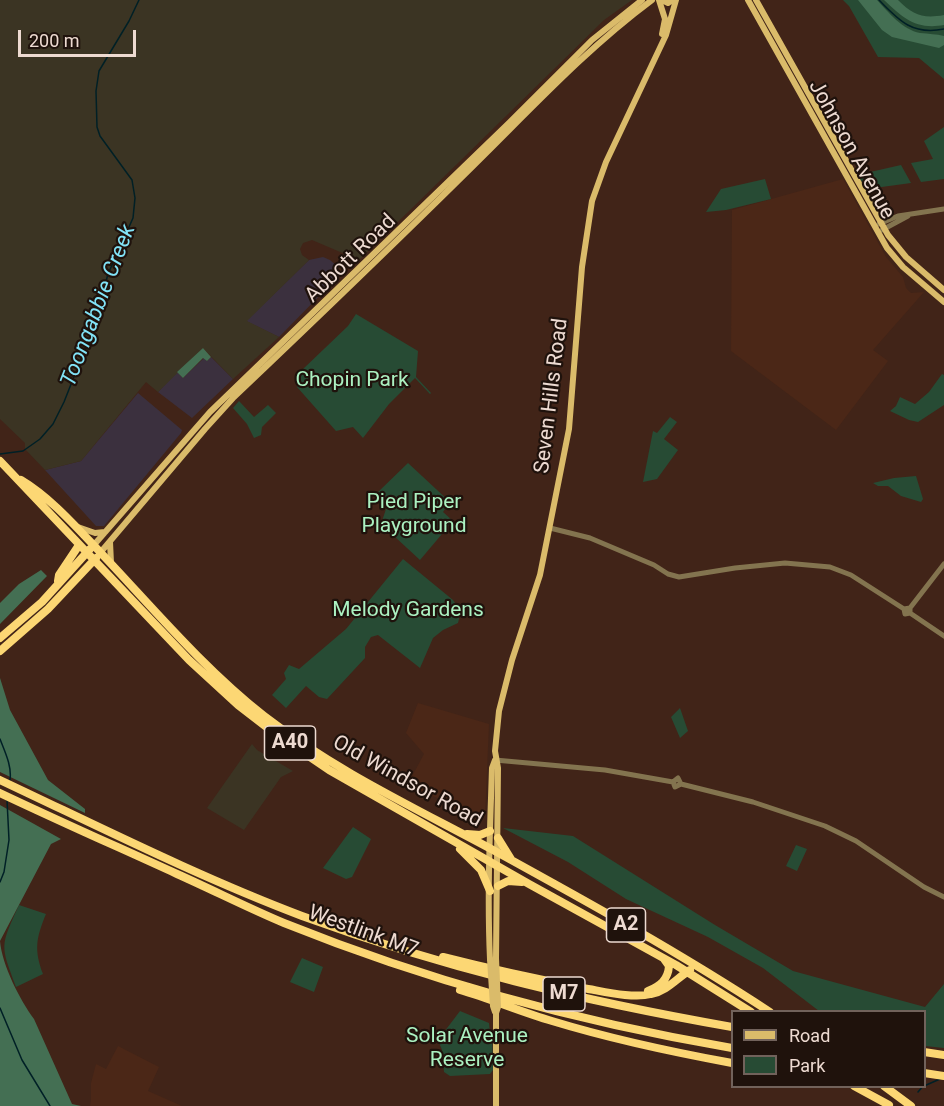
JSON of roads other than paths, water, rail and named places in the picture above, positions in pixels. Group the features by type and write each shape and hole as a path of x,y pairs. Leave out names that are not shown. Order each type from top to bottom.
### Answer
{"highway":[{"name":"Old Windsor Road","path":"1,462 75,526 111,563 192,657 302,743 353,776 566,890 768,1010"},
{"name":"Old Windsor Road","path":"17,478 24,489 94,561 238,705 309,757 529,884 663,958 749,1010"},
{"path":"57,586 59,575 79,545"},
{"path":"0,638 42,602 93,546"},
{"name":"Abbott Road","path":"0,651 48,609 100,553"},
{"name":"Westlink M7","path":"0,780 234,889 350,933 472,971 548,991 731,1027"},
{"name":"Westlink M7","path":"0,793 282,922 344,945 504,997 657,1034 731,1048"},
{"path":"460,833 480,835 490,831"},
{"path":"445,836 477,864 490,891"},
{"path":"498,838 510,857 520,865"},
{"path":"498,886 508,880 529,884"},
{"path":"344,945 371,958 552,1021 651,1047 731,1063"},
{"path":"398,948 525,977 604,992 641,996 653,994 668,987 694,968 707,972"},
{"path":"604,992 639,993 656,988 669,973 669,964 663,958"},
{"path":"926,1052 944,1054"},
{"path":"926,1073 944,1076"},
{"path":"858,1088 890,1105"},
{"path":"865,1088 890,1105"},
{"path":"887,1088 911,1106"}],"main road":[{"name":"Abbott Road","path":"93,546 210,412 592,40 642,0"},
{"name":"Abbott Road","path":"100,553 234,397 602,38 652,0"},
{"path":"660,0 668,3 674,0"},
{"name":"Seven Hills Road","path":"660,0 665,19 661,44"},
{"name":"Seven Hills Road","path":"496,1106 496,1013 493,1006 498,865 490,831 492,768 495,760 497,723 501,700 540,575 569,429 581,275 592,201 606,162 666,34 674,0"},
{"name":"Johnson Avenue","path":"748,0 879,228 906,257 944,290"},
{"name":"Johnson Avenue","path":"756,0 897,261 944,302"},
{"path":"75,526 95,533 105,531"},
{"path":"110,541 111,563"},
{"name":"Seven Hills Road","path":"494,957 489,942 490,861 498,838 498,768 495,760"},
{"path":"489,942 495,935"}],"street":[{"path":"879,228 909,215 944,209"},
{"path":"550,528 596,540 654,565 668,574 680,577 785,563 830,567 851,575 908,610 944,636"},
{"path":"908,610 944,564"},
{"path":"495,760 605,771 673,782 678,778 681,784 753,802 825,826 856,842 924,887 944,897"}],"waterway":[{"name":"Toongabbie Creek","path":"0,454 23,451 40,439 53,424 94,326 108,274 133,218 135,198 132,180 100,136 97,127 96,91 99,71 139,0"},
{"path":"879,0 908,25 924,30 944,29"},
{"name":"Toongabbie Creek","path":"0,739 9,764 10,780"},
{"name":"Toongabbie Creek","path":"0,882 4,872 9,840 7,800"},
{"name":"Toongabbie Creek","path":"0,1008 22,1060 50,1106"},
{"path":"926,1085 940,1079"},
{"path":"918,1092 921,1088"}],"park label":[{"name":"Chopin Park","path":"352,381"},
{"name":"Pied Piper Playground","path":"414,515"},
{"name":"Melody Gardens","path":"408,611"},
{"name":"Solar Avenue Reserve","path":"467,1049"}]}
